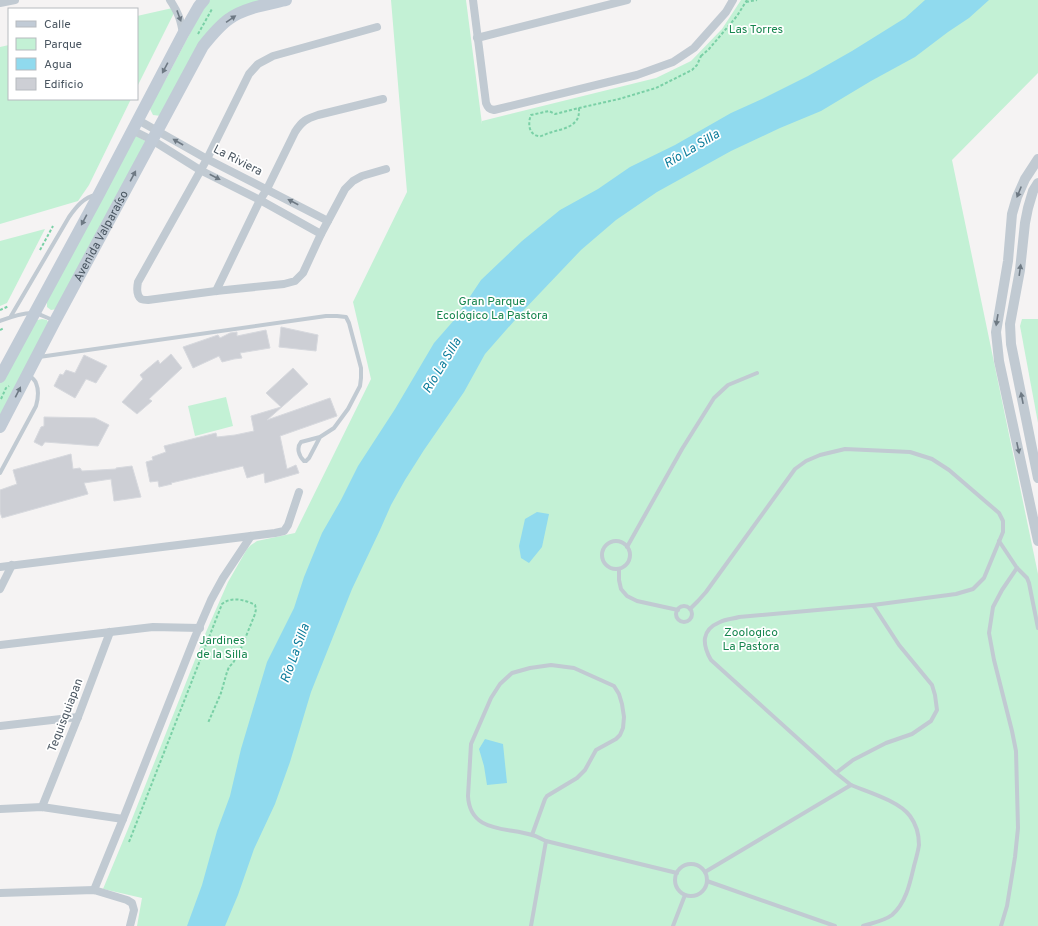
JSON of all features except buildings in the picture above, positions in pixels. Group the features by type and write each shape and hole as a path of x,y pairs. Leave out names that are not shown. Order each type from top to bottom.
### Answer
{"main road":[{"name":"Avenida Valparaíso","path":"0,377 183,34 204,0"},
{"name":"Avenida Valparaíso","path":"0,426 203,46 214,32 230,18 249,9 286,0"}],"street":[{"path":"0,4 15,0"},
{"path":"170,0 177,10 181,21 183,34"},
{"path":"473,0 486,103 490,109 494,110 637,75 673,62 694,48 726,12 733,0"},
{"path":"477,38 628,0"},
{"path":"377,27 273,56 258,64 249,74 207,159 138,282 138,294 141,298 148,300 284,284 295,281 303,273 321,234 345,189 353,181 362,176 386,169"},
{"path":"216,291 260,200 300,124 309,118 318,115 383,99"},
{"name":"La Riviera","path":"135,125 155,135 179,143 328,221"},
{"name":"La Riviera","path":"135,125 155,135 200,170 260,200 321,234"},
{"path":"1038,158 1025,179 1017,197 1012,214 1008,261 996,332 999,361 1038,541"},
{"path":"1038,183 1028,208 1025,223 1020,270 1010,324 1010,334 1038,478"},
{"path":"0,567 284,531 288,525 299,492"},
{"path":"94,890 211,600 238,554 251,536"},
{"path":"0,589 12,565"},
{"path":"0,645 153,627 200,628"},
{"name":"Tequisquiapan","path":"42,807 78,718 110,632"},
{"path":"0,726 78,718"},
{"path":"0,809 42,807 123,820"},
{"path":"0,893 94,890 127,900 132,903 134,910 130,926"}],"lane":[{"path":"11,316 69,217 77,206 84,200 98,194"},
{"path":"0,321 11,316 35,313 55,321"},
{"path":"37,357 326,316 346,317 361,368 360,386 348,410 334,428 320,437 301,442 299,444 298,450 301,459 306,461 309,458 320,437"},
{"path":"0,473 36,406 38,398 36,383 28,373"},
{"path":"628,547 682,449 714,398 728,385 757,374"},
{"path":"690,609 706,592 795,469 806,461 820,455 845,449 910,452 932,459 949,470 999,513 1003,521 1003,532 984,578 973,589 956,594 874,605 739,617 720,622 712,626 706,632 704,641 706,652 711,660 836,773 851,785 882,798 905,810 911,817 917,831 918,852 904,898 892,914 886,918 863,926"},
{"path":"612,541 623,543 628,547 630,552 628,563 619,569 614,570 608,568 602,559 604,548 612,541"},
{"path":"999,541 1017,568 1027,578 1038,628"},
{"path":"1001,926 1007,906 1018,828 1016,751 989,633 993,607 1002,590 1017,568"},
{"path":"619,569 619,580 622,589 627,596 637,601 678,610 684,607 690,609"},
{"path":"836,773 853,760 886,743 912,734 932,721 936,710 935,695 932,685 899,645 874,605"},
{"path":"678,610 677,618 685,622 690,620 692,617 690,609"},
{"path":"532,835 547,796 577,778 586,770 596,750 616,739 620,735 623,728 624,717 622,704 619,694 614,686 574,668 551,665 530,668 512,673 500,684 491,698 471,744 468,796 472,813 484,824 496,828 532,835 546,841 677,872"},
{"path":"705,872 851,785"},
{"path":"531,926 546,841"},
{"path":"688,865 694,865 700,867 705,872 707,881 705,888 700,894 692,896 684,895 679,891 675,879 677,872 682,868 688,865"},
{"path":"707,881 835,926"},
{"path":"673,926 684,895"}],"path":[{"path":"579,108 579,116 575,123 571,126 550,132 543,136 538,136 533,134 529,126 531,115 549,111 555,114 579,108 619,99 656,88 692,70 697,65 701,56 709,49 732,21 747,0"},
{"path":"745,3 757,0"},
{"path":"694,48 701,56"},
{"path":"129,842 222,604 226,600 248,601 255,605 255,614 233,663 229,666 221,693 208,723"}],"green space":[{"path":"210,0 267,0 229,15 161,116 153,115 150,109 154,99 197,20"},
{"path":"391,0 466,0 482,124 482,121 656,78 691,61 722,29 741,0 1038,0 1038,73 952,160 1038,574 1038,926 137,926 142,898 103,889 206,632 228,582 247,549 251,545 257,541 295,533 371,379 353,302 407,192"},
{"path":"177,7 138,85 138,16"},
{"path":"8,45 8,100 131,100 89,185 78,201 0,224 0,47"},
{"path":"135,135 147,142 57,309 51,310 47,307 47,300"},
{"path":"45,229 7,303 0,306 0,241"},
{"path":"42,319 47,320 49,324 0,415 0,382 33,321"},
{"path":"1022,319 1038,319 1038,423 1020,326"},
{"path":"226,397 233,426 195,436 188,406"}],"water":[{"name":"Río La Silla","path":"925,0 989,0 969,18 915,57 821,111 731,151 657,192 616,220 581,250 522,312 485,354 464,392 405,480 391,505 352,589 311,692 290,762 275,804 254,849 238,895 225,926 187,926 202,885 217,831 230,796 241,749 267,662 294,608 304,577 322,533 358,466 395,409 434,343 455,319 481,280 522,241 560,210 598,189 630,167 675,145 731,113 808,76 852,51 905,18"},
{"path":"537,512 549,514 542,547 529,563 521,558 519,546 525,519"},
{"path":"485,739 503,744 507,783 487,785 479,749"}],"park label":[{"name":"Las Torres","path":"756,29"},
{"name":"Gran Parque Ecológico La Pastora","path":"492,308"},
{"name":"Zoologico La Pastora","path":"751,639"},
{"name":"Jardines de la Silla","path":"222,647"}]}
